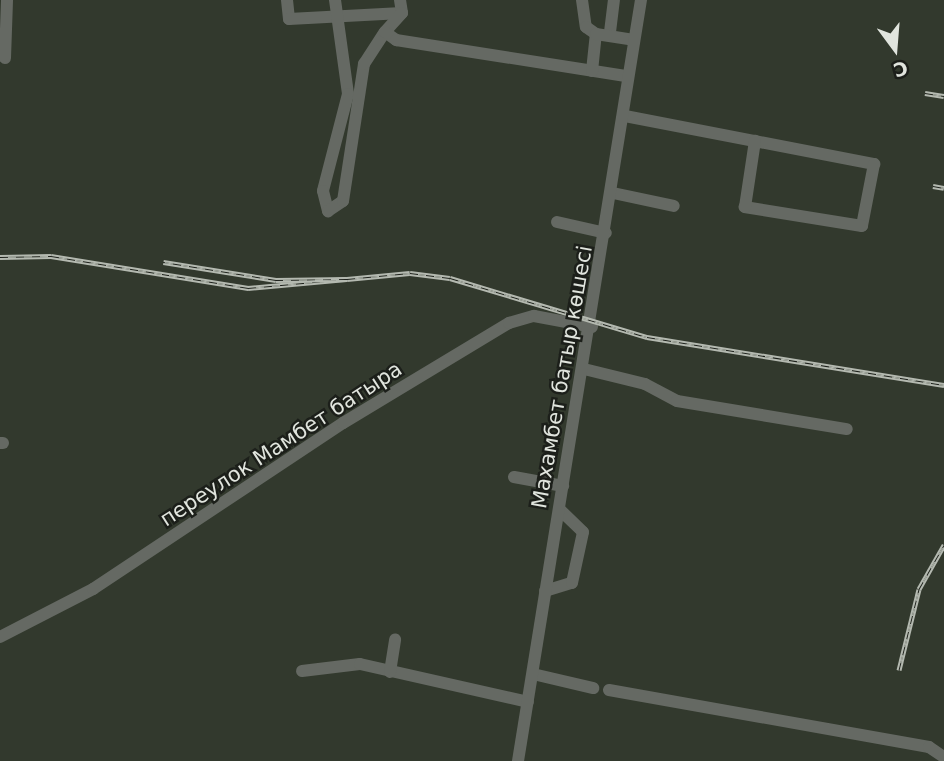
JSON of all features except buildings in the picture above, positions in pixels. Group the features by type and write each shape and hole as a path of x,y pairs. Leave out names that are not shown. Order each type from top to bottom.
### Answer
{"street":[{"path":"5,58 7,0"},
{"path":"287,0 289,19 337,17 401,7"},
{"path":"335,0 348,94 323,191 328,211 343,201 364,64 401,7"},
{"path":"582,0 586,27 596,34 610,32 634,40"},
{"path":"610,32 614,0"},
{"name":"Махамбет батыр көшесі","path":"518,761 592,327 625,116 627,76 641,0"},
{"path":"385,32 396,40 627,76"},
{"path":"592,71 596,34"},
{"path":"625,116 755,141 874,164 862,226 745,207 755,141"},
{"path":"613,194 674,206"},
{"path":"557,222 606,233"},
{"name":"переулок Мамбет батыра","path":"0,637 93,589 343,423 509,323 534,316 592,327"},
{"path":"584,369 645,384 677,401 847,429"},
{"path":"514,477 564,486"},
{"path":"545,591 572,583 583,533 559,509"},
{"path":"390,672 395,639"},
{"path":"302,671 360,664 528,702"},
{"path":"533,674 593,688"},
{"path":"609,690 929,747 944,757"}],"railway":[{"path":"925,93 944,96"},
{"path":"933,186 944,188"},
{"path":"0,257 51,256 248,288 347,279 276,280 163,262"},
{"path":"347,279 410,273 450,278 647,337 944,385"},
{"path":"899,670 919,589 944,545"}]}
